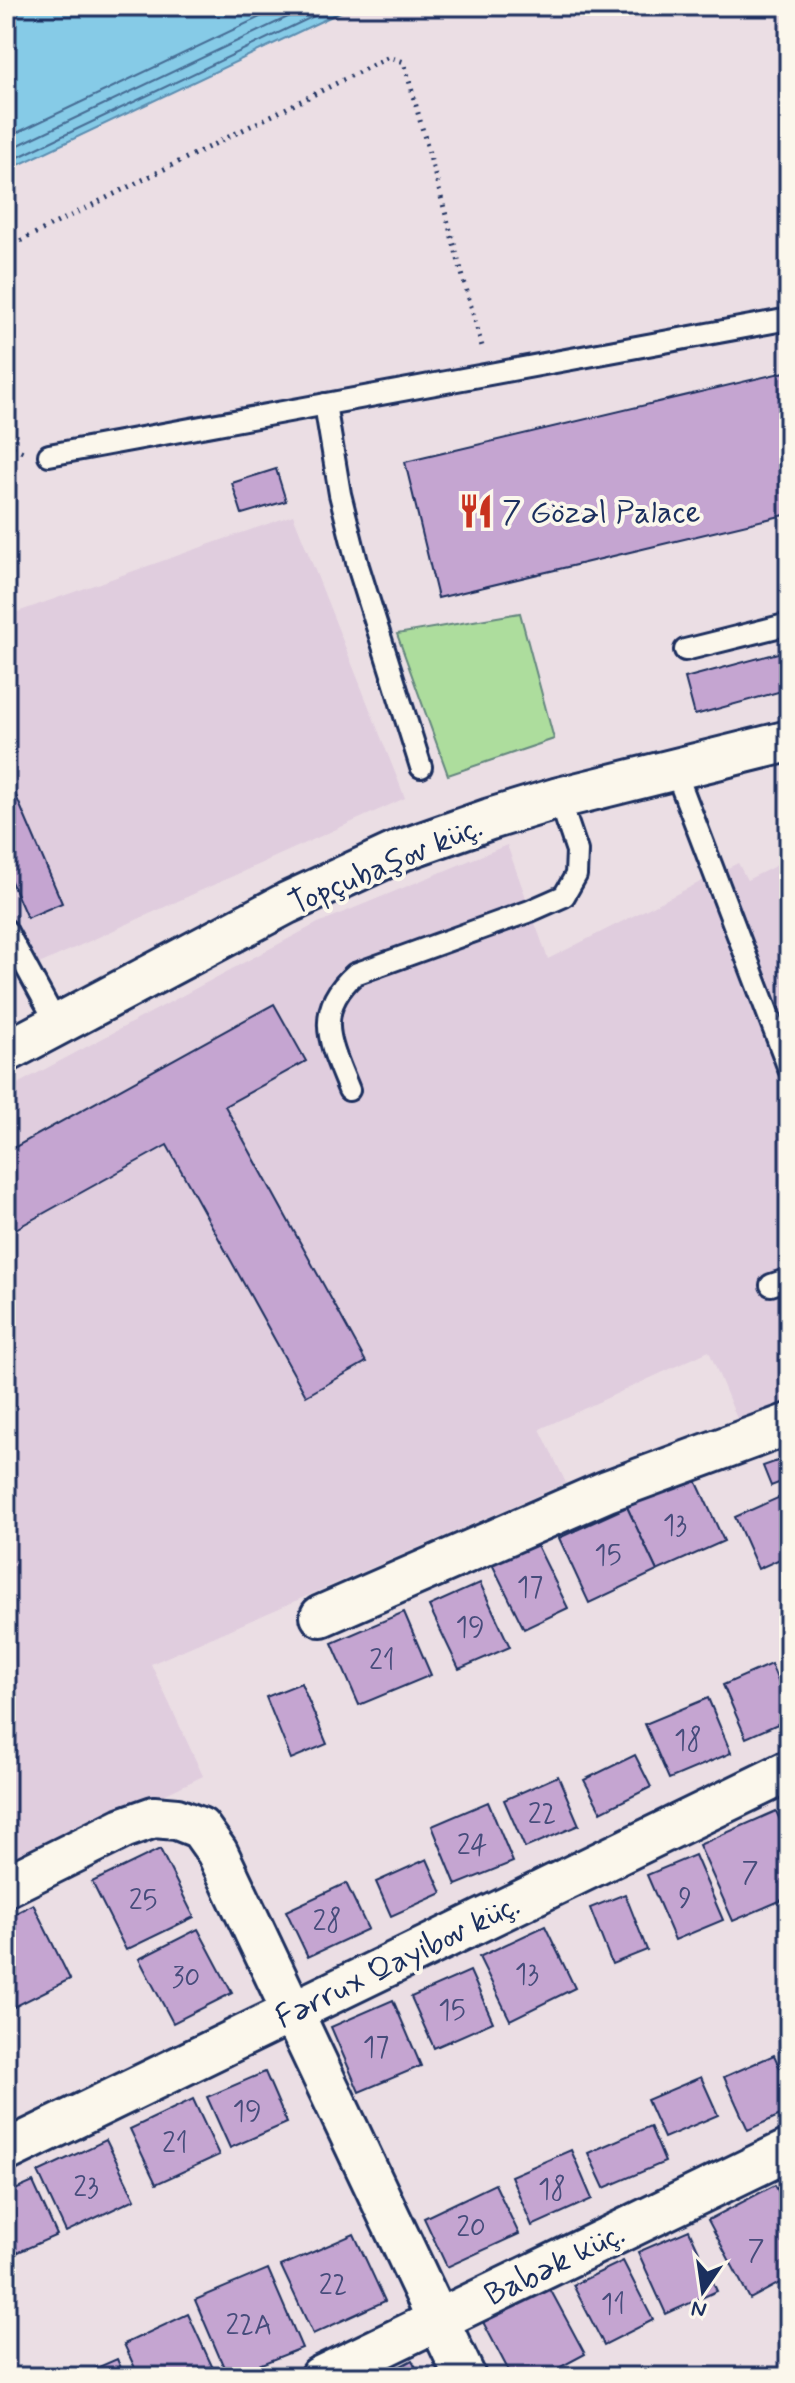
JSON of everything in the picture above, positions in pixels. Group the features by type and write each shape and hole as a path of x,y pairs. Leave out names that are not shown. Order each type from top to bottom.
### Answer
{"street":[{"name":"Topçubaşov küç.","path":"6,1052 287,903 402,850 559,798 789,741"},
{"path":"321,1616 607,1491 789,1424"},
{"name":"Fərrux Qayibov küç.","path":"6,2151 789,1771"},
{"path":"6,1886 123,1828 154,1817 177,1819 200,1828 217,1852 465,2377"},
{"name":"Babək küç.","path":"320,2377 789,2150"}],"lane":[{"path":"49,455 789,319"},
{"path":"325,404 340,494 358,566 421,767"},
{"path":"685,650 789,624"},
{"path":"675,770 779,1018 789,1069"},
{"path":"349,1090 329,1039 331,1006 338,989 355,974 564,896 576,875 577,851 559,798"},
{"path":"6,930 57,1024"}],"path":[{"path":"6,248 389,57 404,62 489,374"}],"shaded area":[{"path":"293,515 405,798 6,979 6,616"},
{"path":"507,845 548,959 738,863 747,880 789,859 789,1408 740,1426 709,1351 540,1429 566,1483 151,1664 203,1776 6,1871 6,1090 318,923"}],"green space":[{"path":"520,613 554,739 448,775 397,634"}],"water":[{"path":"6,6 353,6 6,171"}],"building":[{"path":"789,371 789,514 438,598 405,462"},
{"path":"276,469 286,501 242,514 232,483"},
{"path":"789,650 789,689 695,715 685,678"},
{"path":"13,789 62,903 27,918 6,870 6,792"},
{"path":"789,864 789,889 779,869"},
{"path":"274,1004 306,1061 225,1106 366,1362 306,1396 167,1145 10,1232 6,1226 6,1152"},
{"path":"789,1457 789,1479 771,1486 763,1466"},
{"path":"694,1476 724,1541 657,1571 627,1507"},
{"path":"789,1493 789,1555 758,1569 735,1517"},
{"path":"627,1507 657,1571 589,1603 559,1538"},
{"path":"536,1543 568,1608 524,1629 492,1564"},
{"path":"480,1583 510,1647 459,1669 429,1606"},
{"path":"404,1612 431,1675 359,1705 332,1643"},
{"path":"771,1664 789,1707 789,1719 746,1738 723,1685"},
{"path":"301,1683 327,1744 291,1759 266,1697"},
{"path":"708,1698 731,1753 669,1779 645,1724"},
{"path":"635,1755 651,1787 601,1812 584,1780"},
{"path":"558,1776 579,1825 525,1848 504,1800"},
{"path":"488,1802 513,1862 456,1885 432,1826"},
{"path":"776,1811 789,1840 789,1897 733,1921 699,1845"},
{"path":"160,1849 194,1917 126,1950 92,1882"},
{"path":"695,1855 723,1920 675,1940 647,1875"},
{"path":"427,1859 442,1893 391,1916 376,1882"},
{"path":"346,1883 368,1929 308,1957 286,1911"},
{"path":"625,1894 647,1950 612,1964 590,1908"},
{"path":"33,1904 70,1979 6,2011 6,1918"},
{"path":"545,1926 575,1988 510,2020 479,1957"},
{"path":"198,1929 232,1993 173,2023 139,1959"},
{"path":"470,1971 493,2022 434,2048 411,1997"},
{"path":"393,2000 421,2066 359,2092 331,2027"},
{"path":"774,2055 789,2088 789,2111 748,2130 724,2077"},
{"path":"265,2072 287,2123 230,2148 207,2097"},
{"path":"701,2077 718,2115 664,2138 647,2100"},
{"path":"193,2099 219,2155 156,2184 130,2129"},
{"path":"650,2126 665,2162 604,2188 588,2153"},
{"path":"106,2140 135,2199 66,2232 38,2172"},
{"path":"571,2150 592,2199 532,2226 511,2176"},
{"path":"33,2182 57,2235 14,2254 6,2237 6,2194"},
{"path":"495,2184 519,2234 447,2267 424,2218"},
{"path":"775,2185 789,2211 789,2278 750,2299 708,2220"},
{"path":"689,2230 717,2291 666,2314 638,2252"},
{"path":"354,2234 385,2301 313,2334 281,2266"},
{"path":"623,2261 653,2320 604,2345 573,2285"},
{"path":"268,2269 302,2348 228,2377 195,2300"},
{"path":"549,2287 585,2354 542,2377 512,2377 483,2322"},
{"path":"188,2314 217,2377 139,2377 124,2344"},
{"path":"117,2359 125,2377 76,2377"},
{"path":"412,2360 421,2377 380,2377"}],"place":[{"name":"7 Gözəl Palace","path":"476,511"}]}
